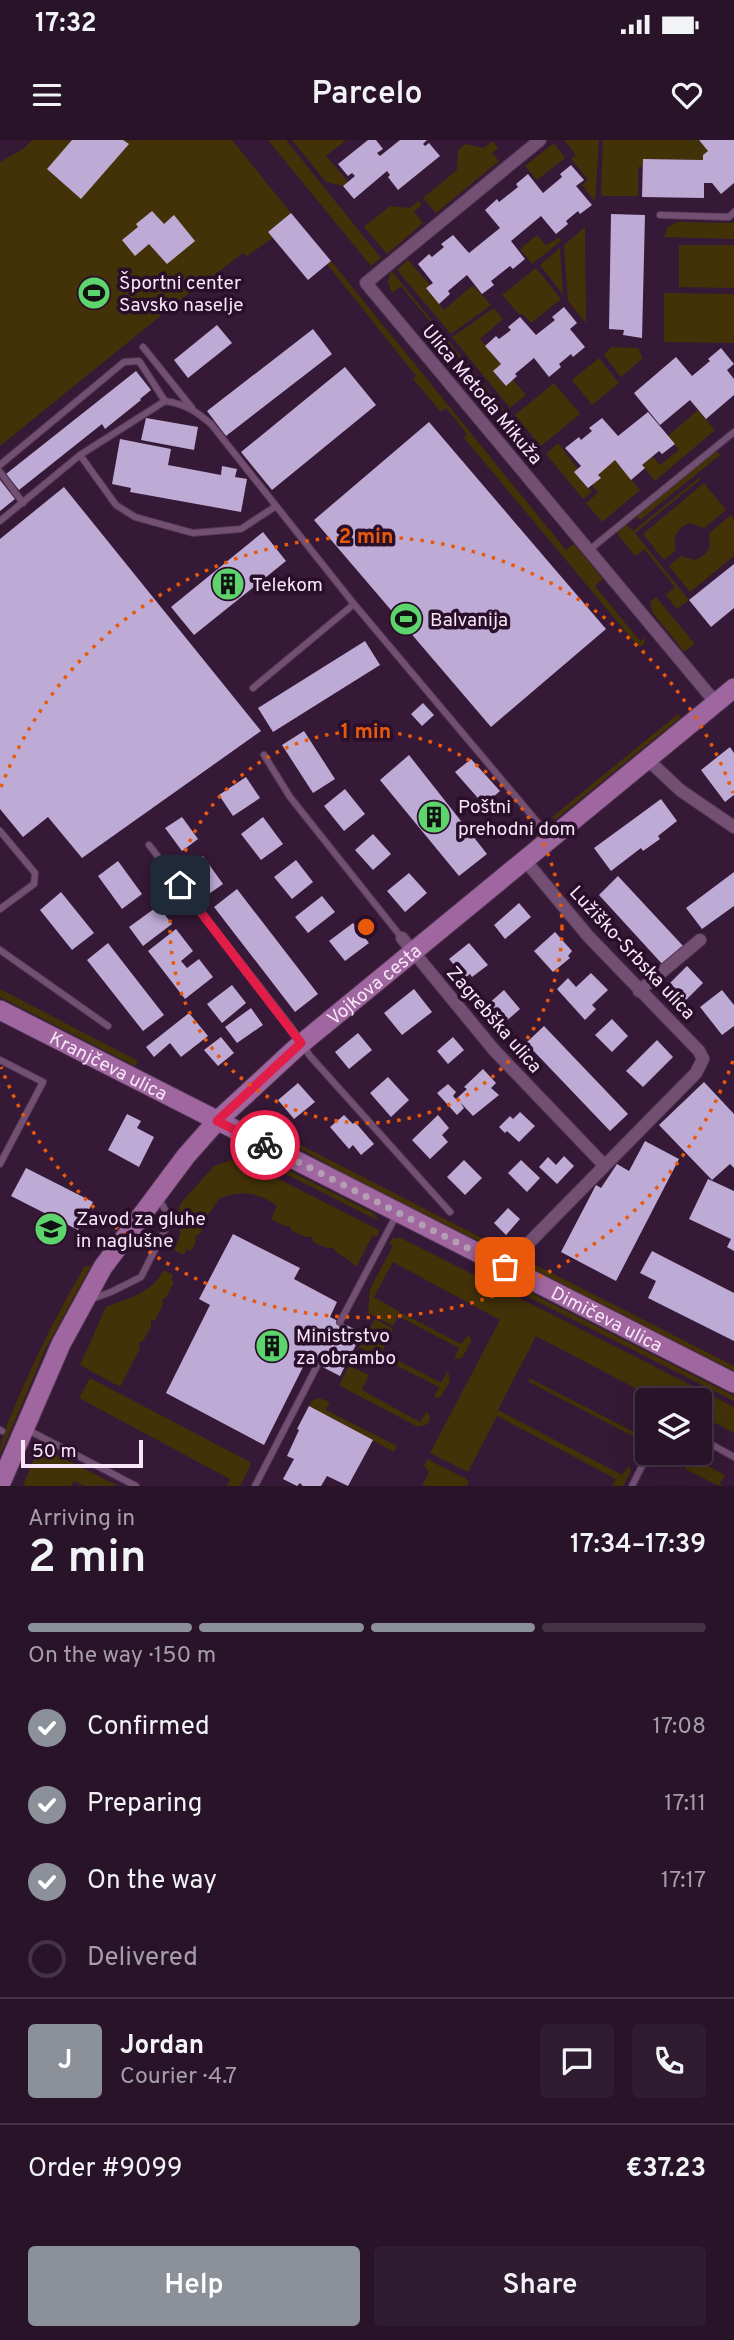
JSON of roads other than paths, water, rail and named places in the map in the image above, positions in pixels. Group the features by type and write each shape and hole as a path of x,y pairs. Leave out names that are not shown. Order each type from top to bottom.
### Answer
{"street":[{"name":"Ulica Metoda Mikuža","path":"540,140 366,283 716,703"},
{"name":"Vojkova cesta","path":"0,1485 61,1343 103,1268 186,1156 217,1121 407,944 524,859 734,688"},
{"path":"648,759 680,790 734,827"},
{"name":"Lužiško-Srbska ulica","path":"524,859 588,936 699,1051 703,1059 696,1073 604,1165"},
{"path":"639,990 700,940"},
{"name":"Zagrebška ulica","path":"407,944 494,1050 604,1165"},
{"name":"Kranjčeva ulica","path":"0,1010 217,1121"},
{"name":"Dimičeva ulica","path":"217,1121 398,1213 511,1261 734,1383"},
{"path":"511,1261 604,1165"}],"lane":[{"path":"660,215 729,217 734,212"},
{"path":"143,347 194,409 211,425 354,604 550,838"},
{"path":"0,465 124,362 139,361 165,401"},
{"path":"0,521 80,455 165,401 194,409"},
{"path":"589,551 734,432"},
{"path":"80,455 116,505 135,516 192,533 241,529 276,506"},
{"path":"0,472 23,503"},
{"path":"253,688 354,604"},
{"name":"Zagrebška ulica","path":"264,755 290,797 407,944"},
{"path":"0,831 35,873 34,884 0,909"},
{"path":"149,845 312,1058 450,1212"},
{"name":"Kranjčeva ulica","path":"0,950 108,1026"},
{"path":"0,1060 43,1082 0,1164"},
{"path":"83,1302 141,1277 168,1224 167,1213 156,1195"},
{"path":"340,1322 398,1213"},
{"path":"255,1486 318,1364"},
{"path":"24,1428 136,1486"},
{"path":"712,1445 734,1457"},
{"path":"632,1486 642,1465"}],"place":[{"name":"Športni center Savsko naselje","path":"94,293"},
{"name":"Telekom","path":"228,584"},
{"name":"Balvanija","path":"406,619"},
{"name":"Poštni prehodni dom","path":"434,817"},
{"name":"Zavod za gluhe in naglušne","path":"51,1229"},
{"name":"Ministrstvo za obrambo","path":"272,1346"}]}
